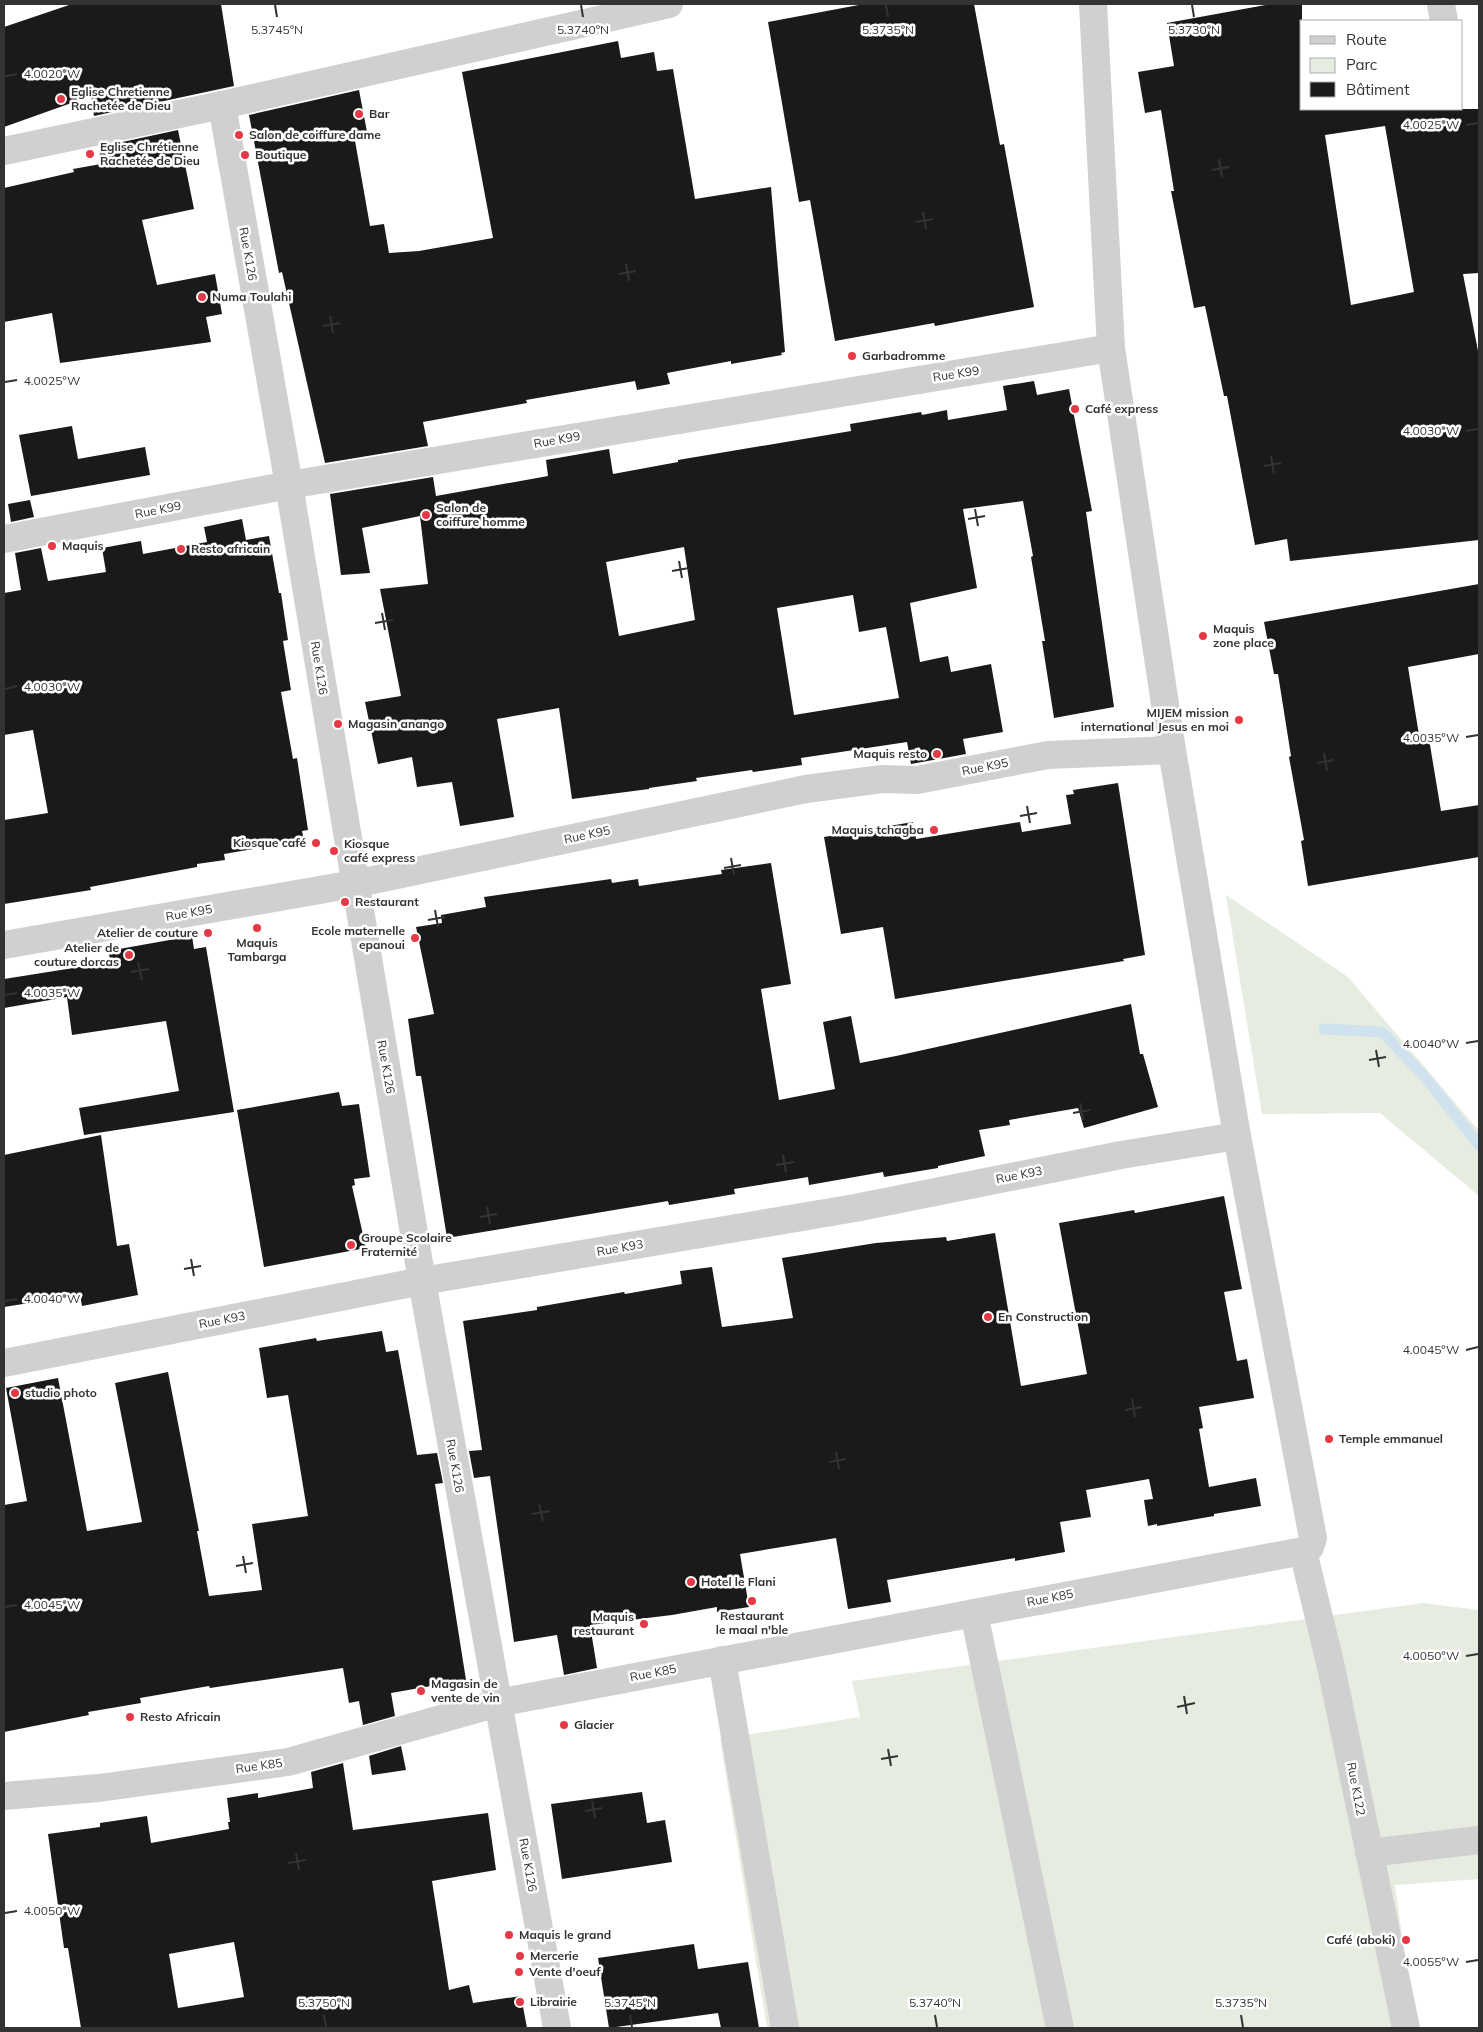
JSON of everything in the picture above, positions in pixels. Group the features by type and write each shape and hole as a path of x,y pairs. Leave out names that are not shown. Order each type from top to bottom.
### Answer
{"street":[{"path":"4,151 222,105 669,4"},
{"path":"1093,4 1111,348 1172,750 1237,1136 1313,1538 1310,1546 1303,1551"},
{"path":"1441,4 1444,20"},
{"name":"Rue K126","path":"222,105 289,485 354,884 422,1281 557,2028"},
{"name":"Rue K99","path":"4,540 289,485 1111,348"},
{"name":"Rue K95","path":"4,945 354,884 806,788 882,779 916,780 1048,755 1172,750"},
{"name":"Rue K93","path":"4,1363 422,1281 855,1208 1121,1155 1237,1136"},
{"name":"Rue K85","path":"4,1796 99,1788 288,1762 498,1703 1303,1551"},
{"name":"Rue K122","path":"1303,1551 1331,1666 1406,2028"},
{"path":"974,1612 1060,2028"},
{"path":"722,1660 785,2028"},
{"path":"1369,1853 1479,1840"}],"green space":[{"path":"1226,895 1348,977 1479,1129 1479,1196 1380,1113 1262,1114"},
{"path":"1423,1603 1479,1610 1479,1879 1395,1885 1415,2028 767,2028 720,1739 860,1717 852,1681"}],"building":[{"path":"72,4 221,4 234,86 94,116 91,96 4,127 4,27"},
{"path":"864,4 974,4 1000,145 1004,144 1034,307 935,326 934,323 835,341 810,200 799,202 768,22"},
{"path":"1271,4 1302,4 1302,20 1300,20 1300,110 1479,109 1479,273 1463,274 1479,356 1479,540 1290,561 1287,539 1255,545 1227,396 1224,396 1205,306 1194,308 1171,191 1174,191 1161,110 1145,113 1138,72 1174,66 1167,23","holes":["1385,126 1414,292 1351,305 1325,135"]},
{"path":"618,41 621,58 654,52 657,71 673,69 695,199 771,187 785,352 781,353 782,355 731,364 731,361 667,373 670,384 637,390 635,381 526,400 527,403 423,422 428,446 325,463 282,272 279,273 249,115 359,90 367,132 354,135 370,226 384,224 389,253 419,251 493,238 462,72"},
{"path":"178,130 194,209 142,220 157,285 215,274 222,314 206,317 211,342 60,363 52,313 4,322 4,188 74,172 73,169 101,164 99,147"},
{"path":"1034,381 1037,395 1069,389 1092,511 1086,512 1114,707 1054,718 1042,641 1045,641 1031,557 1033,556 1023,501 963,509 977,588 910,603 920,662 948,656 951,672 991,664 1003,732 963,739 966,754 911,764 907,742 801,758 802,765 696,778 697,781 572,799 559,708 497,719 514,817 460,826 452,782 417,787 412,757 378,764 365,702 401,696 380,589 428,584 420,516 362,528 370,573 341,575 330,494 433,477 436,496 548,476 546,460 609,449 613,474 678,462 678,460 851,431 850,424 921,412 922,415 947,410 948,420 1007,410 1003,386","holes":["684,547 695,620 619,636 606,562","853,595 859,632 886,627 899,698 794,715 777,608"]},
{"path":"72,426 78,459 145,447 150,475 31,496 19,435"},
{"path":"30,500 34,517 11,522 8,504"},
{"path":"242,519 246,540 269,536 279,593 281,593 288,640 283,641 291,690 281,692 293,759 297,758 308,830 302,831 304,840 224,854 225,860 197,864 197,867 90,887 91,890 4,904 4,820 48,813 33,730 4,735 4,593 21,590 15,553 41,548 48,581 106,572 102,548 141,541 143,554 207,542 204,527"},
{"path":"1479,584 1479,654 1408,667 1419,735 1428,733 1441,811 1479,805 1479,857 1308,886 1301,841 1304,840 1289,757 1291,756 1278,674 1274,674 1264,622"},
{"path":"1118,783 1145,955 1123,959 1124,961 895,999 883,927 841,934 824,837 913,822 916,839 1020,822 1022,832 1071,824 1066,795 1074,794 1073,790"},
{"path":"771,863 791,984 761,989 779,1100 835,1089 823,1022 851,1016 860,1063 1131,1004 1140,1054 1143,1054 1158,1107 1084,1128 1078,1108 1009,1120 1010,1125 979,1130 985,1156 938,1166 938,1168 884,1177 883,1172 809,1185 808,1177 734,1189 735,1194 669,1205 668,1201 447,1238 421,1076 416,1076 408,1019 434,1014 416,927 442,923 441,915 486,907 484,897 611,879 612,883 638,879 639,886 722,874 721,870"},
{"path":"192,936 194,949 206,947 234,1112 84,1135 79,1108 179,1091 166,1021 72,1035 67,997 4,1008 4,979 111,962 108,951"},
{"path":"339,1092 342,1106 359,1104 370,1177 354,1179 355,1185 352,1186 366,1248 264,1267 237,1110"},
{"path":"101,1135 117,1246 129,1244 138,1295 82,1306 80,1295 4,1307 4,1155"},
{"path":"1224,1196 1242,1289 1224,1292 1237,1361 1247,1359 1254,1398 1199,1407 1203,1428 1199,1429 1209,1487 1256,1478 1261,1506 1214,1514 1214,1516 1148,1526 1144,1500 1153,1499 1149,1479 1086,1490 1091,1517 1060,1522 1065,1552 1015,1561 1015,1558 887,1580 891,1602 848,1609 836,1538 740,1554 749,1607 717,1612 717,1607 672,1615 590,1625 597,1668 564,1675 557,1635 514,1642 490,1476 474,1478 469,1451 482,1450 463,1321 537,1310 537,1307 624,1292 625,1294 682,1284 680,1271 712,1267 722,1327 793,1318 782,1258 876,1243 946,1237 947,1241 995,1233 1021,1386 1087,1374 1059,1223 1134,1210 1135,1213"},
{"path":"382,1331 386,1352 398,1350 417,1455 437,1453 443,1483 435,1484 466,1680 391,1693 395,1716 363,1725 359,1701 349,1703 343,1668 210,1688 209,1686 140,1698 141,1703 88,1712 89,1715 4,1732 4,1505 27,1501 6,1388 58,1378 87,1531 142,1522 115,1383 168,1372 199,1531 197,1531 209,1596 262,1590 252,1524 308,1516 288,1395 267,1398 259,1348 316,1338 317,1341"},
{"path":"401,1746 406,1770 372,1775 369,1756"},
{"path":"343,1763 353,1830 488,1813 496,1870 432,1881 449,1990 469,1985 473,2003 521,1996 527,2028 81,2028 68,1948 64,1948 48,1834 100,1827 100,1823 147,1816 151,1843 229,1829 227,1798 258,1793 258,1798 313,1788 311,1772","holes":["234,1942 244,1997 178,2008 169,1954"]},
{"path":"642,1792 647,1823 665,1820 672,1862 562,1879 551,1804"},
{"path":"694,1944 698,1969 748,1962 759,2028 721,2028 718,2013 609,2028 598,1958"}],"waterway":[{"path":"1324,1029 1382,1032 1425,1077 1479,1145"}],"place":[{"name":"Eglise Chretienne Rachetée de Dieu","path":"61,99"},
{"name":"Bar","path":"359,114"},
{"name":"Salon de coiffure dame","path":"239,135"},
{"name":"Eglise Chrétienne Rachetée de Dieu","path":"90,154"},
{"name":"Boutique","path":"245,155"},
{"name":"Numa Toulahi","path":"202,297"},
{"name":"Garbadromme","path":"852,356"},
{"name":"Café express","path":"1075,409"},
{"name":"Salon de coiffure homme","path":"426,515"},
{"name":"Maquis","path":"52,546"},
{"name":"Resto africain","path":"181,549"},
{"name":"Maquis zone place","path":"1203,636"},
{"name":"MIJEM mission international Jesus en moi","path":"1239,720"},
{"name":"Magasin anango","path":"338,724"},
{"name":"Maquis resto","path":"937,754"},
{"name":"Maquis tchagba","path":"934,830"},
{"name":"Kiosque café","path":"316,843"},
{"name":"Kiosque café express","path":"334,851"},
{"name":"Restaurant","path":"345,902"},
{"name":"Maquis Tambarga","path":"257,928"},
{"name":"Atelier de couture","path":"208,933"},
{"name":"Ecole maternelle epanoui","path":"415,938"},
{"name":"Atelier de couture dorcas","path":"129,955"},
{"name":"Groupe Scolaire Fraternité","path":"351,1245"},
{"name":"En Construction","path":"988,1317"},
{"name":"studio photo","path":"15,1393"},
{"name":"Temple emmanuel","path":"1329,1439"},
{"name":"Hotel le Flani","path":"691,1582"},
{"name":"Restaurant le maal n'ble","path":"752,1601"},
{"name":"Maquis restaurant","path":"644,1624"},
{"name":"Magasin de vente de vin","path":"421,1691"},
{"name":"Resto Africain","path":"130,1717"},
{"name":"Glacier","path":"564,1725"},
{"name":"Maquis le grand","path":"509,1935"},
{"name":"Café (aboki)","path":"1406,1940"},
{"name":"Mercerie","path":"520,1956"},
{"name":"Vente d'oeuf","path":"519,1972"},
{"name":"Librairie","path":"520,2002"}]}
